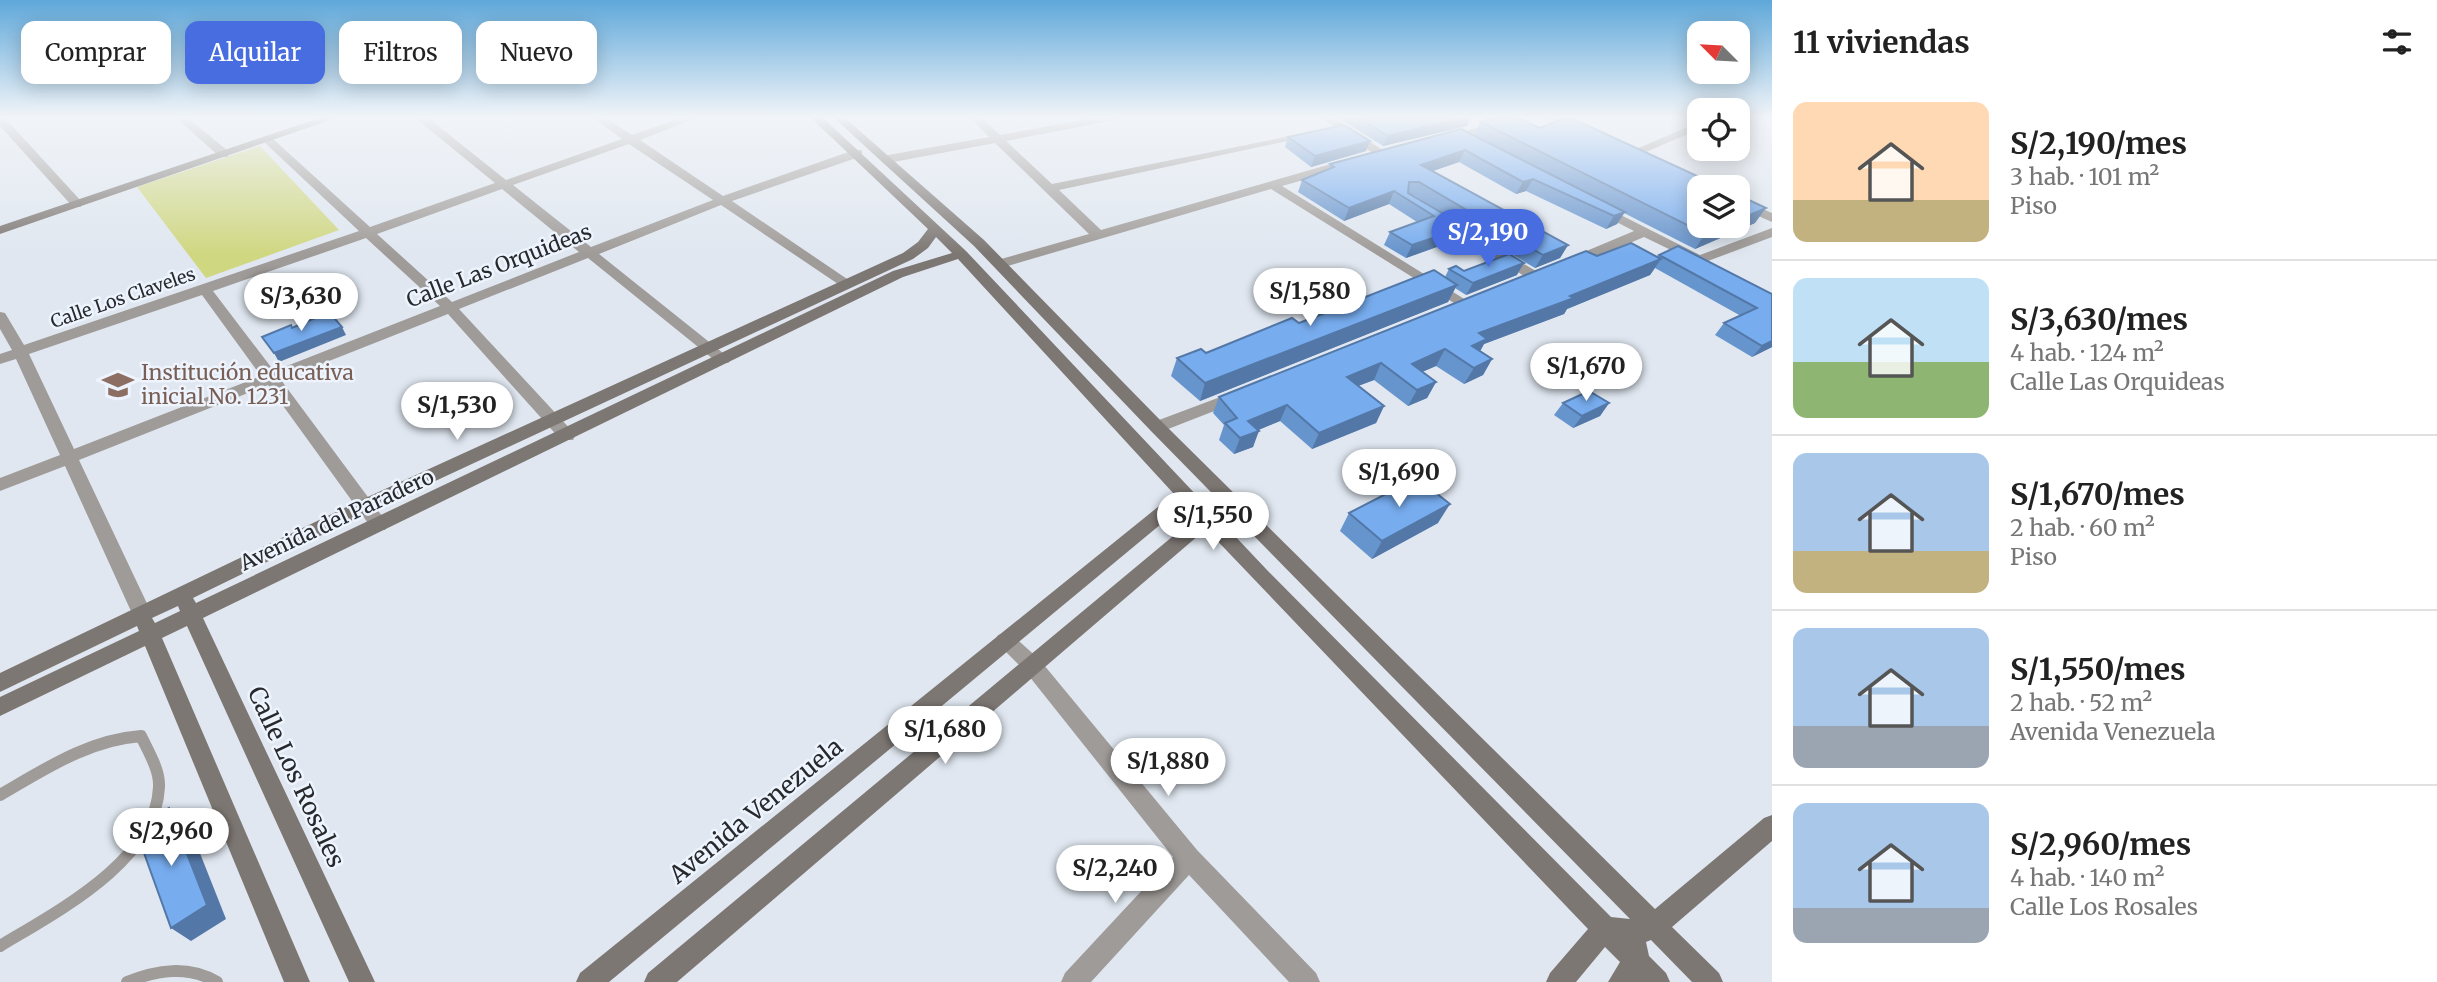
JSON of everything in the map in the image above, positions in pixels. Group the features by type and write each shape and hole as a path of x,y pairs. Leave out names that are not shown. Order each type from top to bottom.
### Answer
{"street":[{"path":"39,163 73,200"},
{"path":"0,220 73,200 185,163"},
{"path":"293,163 450,308 567,436"},
{"path":"480,163 723,360"},
{"name":"Calle Los Claveles","path":"0,359 567,163"},
{"path":"668,163 846,283"},
{"name":"Calle Las Orquideas","path":"0,485 723,200 830,163"},
{"path":"868,163 959,252 1207,518 1657,982"},
{"path":"892,163 979,243 1647,930 1710,982"},
{"path":"1021,163 1098,235"},
{"path":"1047,189 1171,163"},
{"path":"999,264 1348,163"},
{"path":"1272,185 1473,302 1441,315"},
{"path":"0,230 73,200"},
{"path":"1582,200 1706,263 1772,232"},
{"path":"1756,211 1772,203"},
{"path":"1750,208 1772,218"},
{"path":"1432,214 1548,272"},
{"name":"Avenida del Paradero","path":"0,707 367,505 908,256 923,245 935,229"},
{"path":"1513,286 1644,232"},
{"name":"Avenida del Paradero","path":"187,605 379,525 898,274 979,243"},
{"path":"205,289 367,505 379,525"},
{"path":"0,316 20,351 146,625 297,982"},
{"path":"1157,427 1261,386"},
{"name":"Avenida Venezuela","path":"589,982 1185,494"},
{"path":"657,982 1207,518"},
{"name":"Calle Los Rosales","path":"187,605 362,982"},
{"name":"Avenida del Paradero","path":"0,683 146,625"},
{"path":"1005,641 1032,664 1189,858 1307,982"},
{"path":"1621,982 1636,960 1647,930 1772,826"},
{"path":"1074,982 1189,858"},
{"path":"1604,929 1647,930"},
{"path":"1559,982 1604,929"}],"lane":[{"path":"0,795 79,751 117,736 141,736 160,785 155,817 136,845 69,904 0,946"},
{"path":"127,982 144,974 182,971 210,977 217,982"}],"green space":[{"path":"210,163 276,163 339,230 206,278 137,187"}],"building":[{"path":"1427,163 1421,165 1568,245 1543,255 1419,182 1409,182 1408,193 1466,227 1412,245 1390,232 1434,216 1394,191 1349,208 1302,180 1334,167 1330,164"},
{"path":"1488,163 1528,163 1625,212 1614,216 1533,179 1523,182"},
{"path":"1563,163 1669,163 1695,175 1687,175 1687,225"},
{"path":"1750,201 1766,208 1750,215"},
{"path":"1631,243 1661,259 1570,296 1574,298 1479,333 1487,339 1472,346 1492,359 1474,368 1445,349 1412,364 1436,382 1417,390 1381,363 1347,377 1384,406 1319,433 1287,405 1248,421 1259,431 1240,438 1225,423 1237,418 1219,397 1586,251 1597,256"},
{"path":"1678,246 1772,294 1772,341 1762,346 1724,323 1757,308 1659,255"},
{"path":"1509,254 1524,263 1473,283 1449,269 1456,266 1464,271"},
{"path":"1434,270 1457,285 1205,383 1177,358 1201,349 1206,353 1292,318 1299,323"},
{"path":"329,312 342,327 274,353 262,337 291,325 292,328"},
{"path":"1589,391 1609,403 1582,416 1563,403"},
{"path":"1417,478 1450,504 1382,541 1349,513"},
{"path":"169,808 207,905 171,928 135,828"}],"place":[{"name":"Institución educativa inicial No. 1231","path":"118,385"}]}
